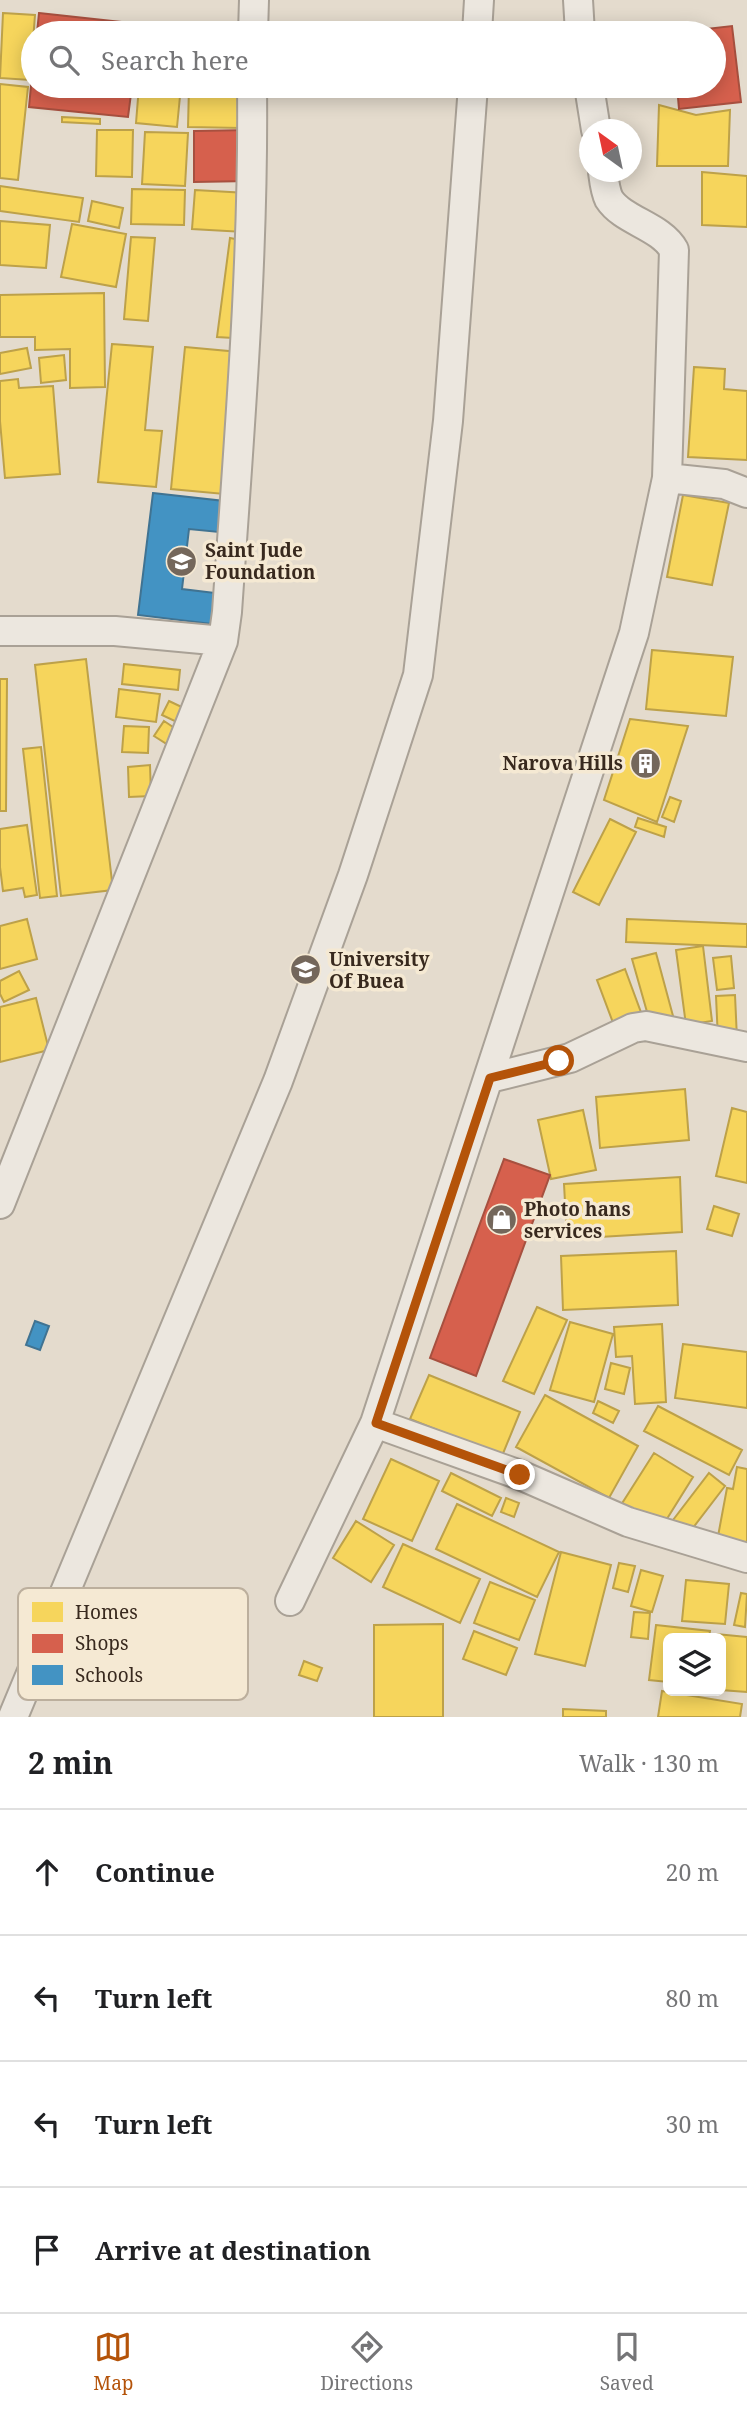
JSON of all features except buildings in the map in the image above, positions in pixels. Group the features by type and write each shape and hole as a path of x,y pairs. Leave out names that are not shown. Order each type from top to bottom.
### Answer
{"street":[{"path":"253,21 254,0"},
{"path":"478,21 479,0"},
{"path":"578,0 579,21"},
{"path":"0,1204 223,641 228,612 241,410 253,171 252,98"},
{"path":"67,1588 278,1081 353,875 418,675 448,421 472,98"},
{"path":"591,98 594,119"},
{"path":"290,1601 376,1423 634,633 667,478 674,250 667,240 614,205 606,192 604,182"},
{"path":"667,478 724,484 747,493"},
{"path":"0,631 116,631 223,641"},
{"path":"490,1078 570,1058 633,1028 646,1026 747,1047"},
{"path":"376,1423 520,1475 628,1522 747,1558"},
{"path":"13,1717 20,1700"}],"place":[{"name":"Saint Jude Foundation","path":"182,561"},
{"name":"Narova Hills","path":"646,763"},
{"name":"University Of Buea","path":"306,970"},
{"name":"Photo hans services","path":"501,1220"}],"route":[{"path":"520,1475 376,1423 490,1078 559,1061"}]}
